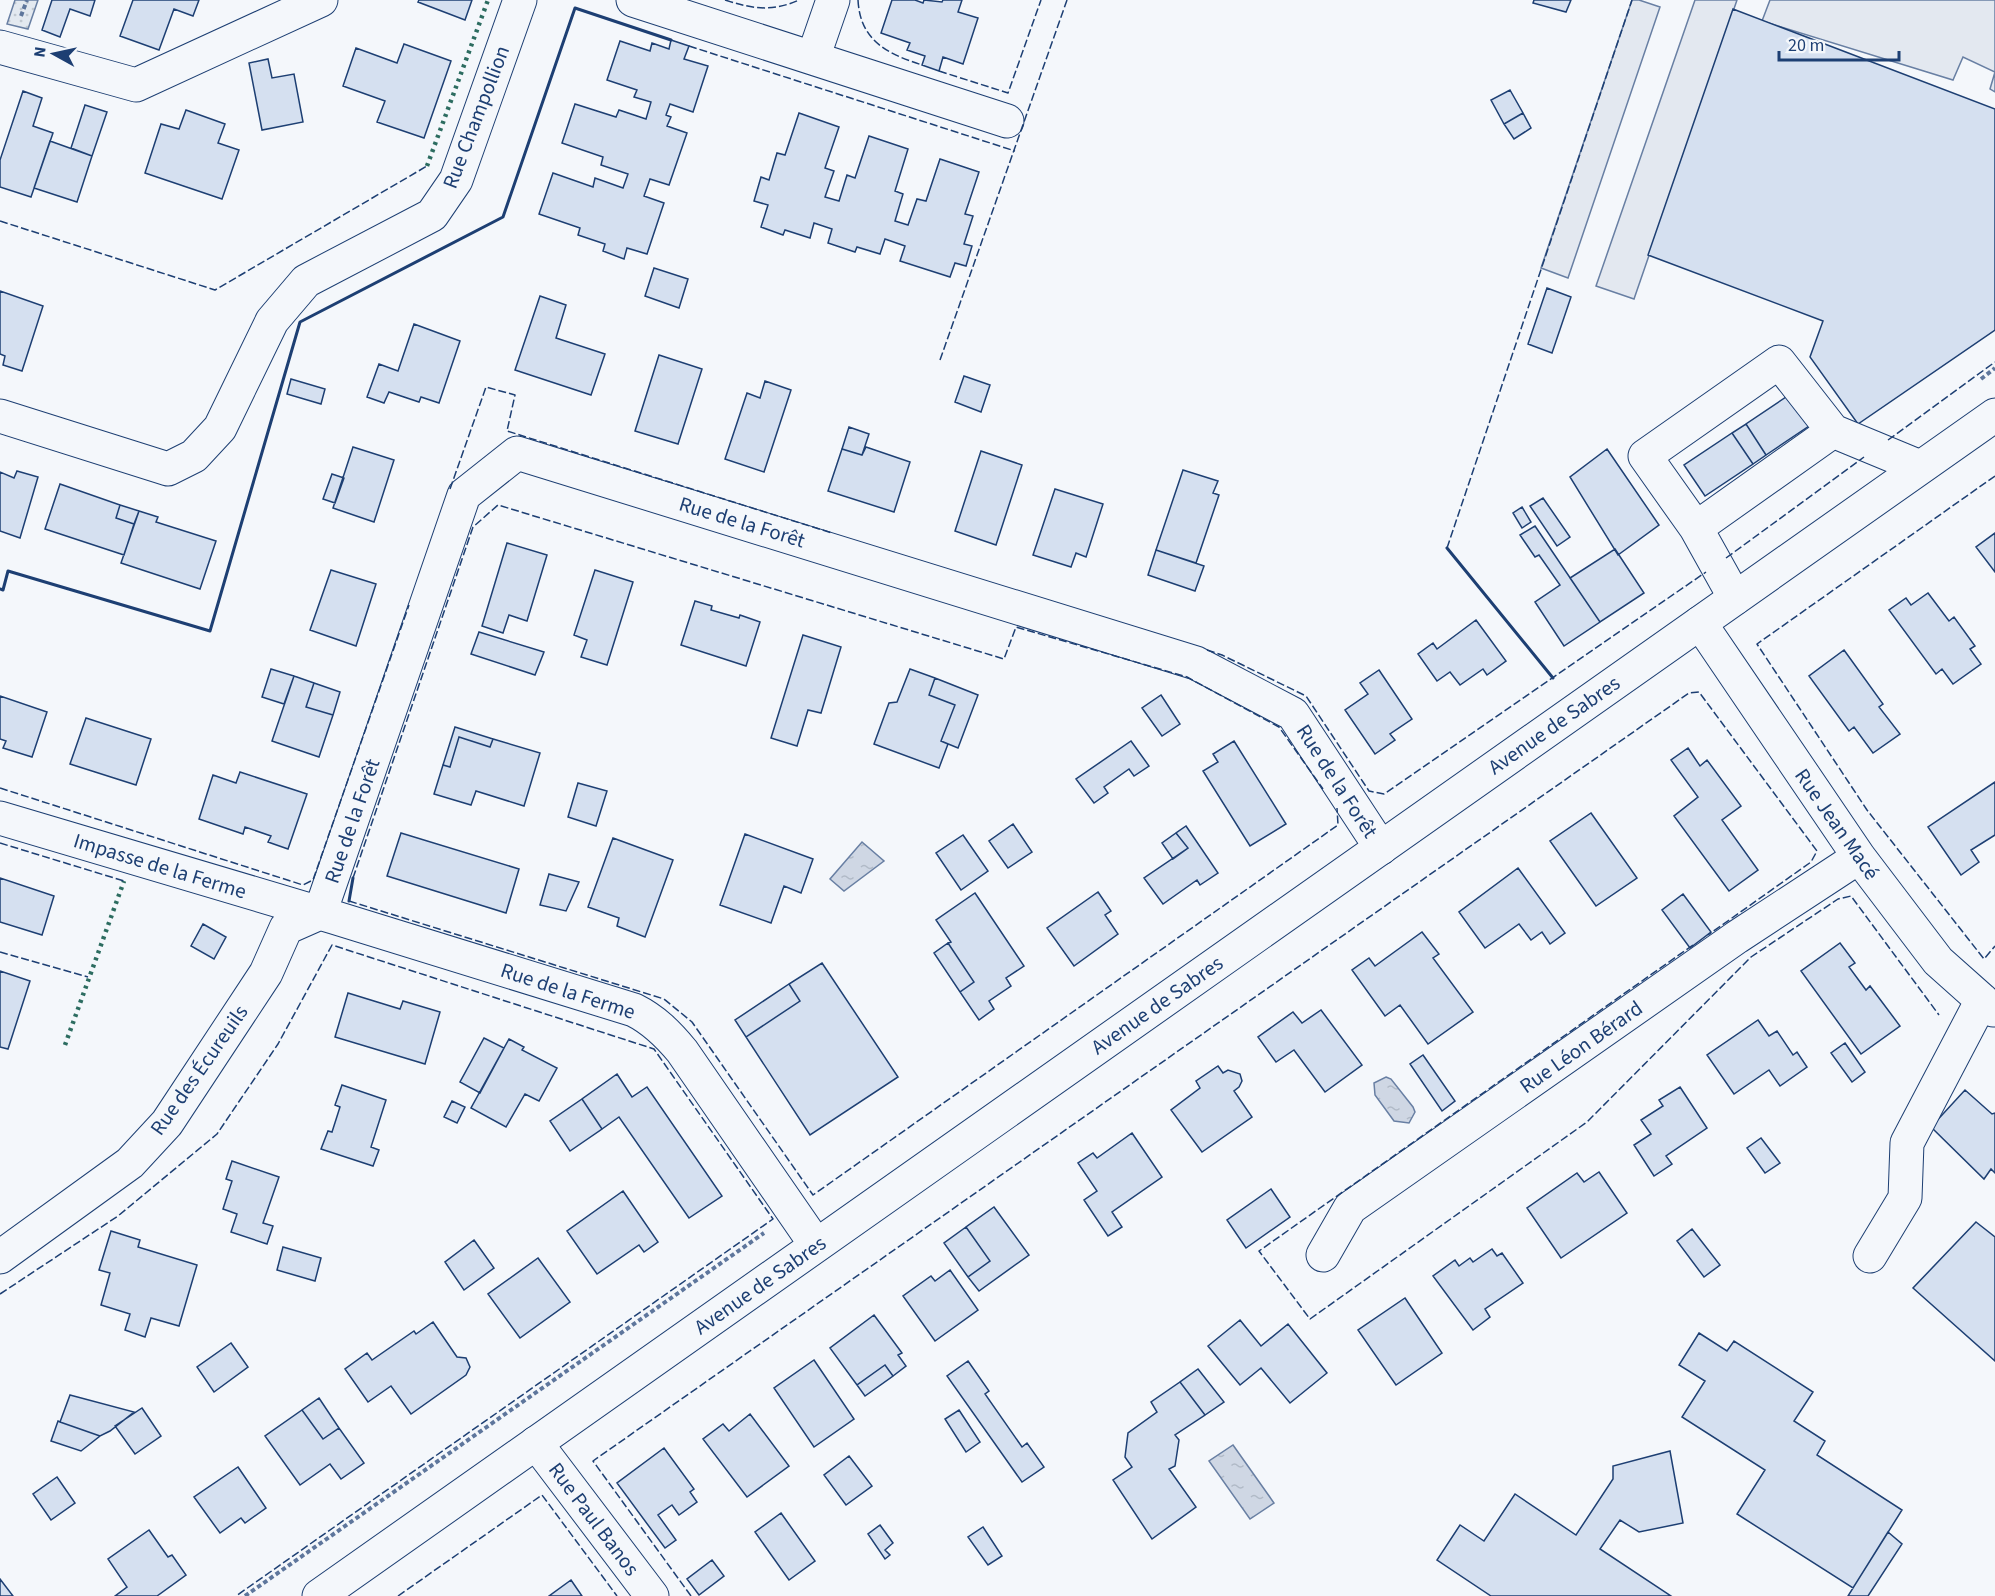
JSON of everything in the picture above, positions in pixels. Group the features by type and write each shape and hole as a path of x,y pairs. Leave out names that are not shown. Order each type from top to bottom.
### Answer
{"street":[{"path":"0,47 136,85 321,0"},
{"name":"Rue Champollion","path":"0,416 168,468 194,456 220,428 272,321 306,281 432,215 456,180 520,0"},
{"path":"633,0 1008,121"},
{"path":"813,58 833,0"},
{"path":"1735,598 1696,528 1645,456 1779,362 1833,432 1920,467"},
{"name":"Avenue de Sabres","path":"319,1596 1995,415"},
{"path":"1696,528 1833,432"},
{"name":"Rue de la Forêt","path":"320,913 464,495 517,453 1196,663 1293,714 1381,848"},
{"name":"Rue Jean Macé","path":"1700,623 1859,857 1938,961 1988,1005 1907,1143 1905,1198 1870,1256"},
{"name":"Impasse de la Ferme","path":"0,818 320,913"},
{"name":"Rue Léon Bérard","path":"1323,1255 1350,1208 1737,938 1859,857"},
{"name":"Rue de la Ferme","path":"320,913 634,1010 650,1018 672,1038 682,1051 816,1245"},
{"name":"Rue des Écureuils","path":"0,1257 130,1163 167,1123 266,973 286,928 320,913"},
{"name":"Rue Paul Banos","path":"536,1443 652,1596"}],"shaded area":[{"path":"15,0 38,0 28,29 7,24"},
{"path":"1632,0 1660,7 1568,278 1541,268"},
{"path":"1695,0 1737,0 1634,299 1596,286"},
{"path":"1770,0 1995,0 1995,72 1963,57 1953,80 1762,21"},
{"path":"1995,72 1995,92 1990,89"}],"water":[{"path":"862,842 884,861 844,891 830,879"},
{"path":"1386,1077 1391,1079 1413,1107 1415,1112 1409,1123 1394,1121 1375,1095 1374,1083"},
{"path":"1233,1445 1274,1503 1250,1519 1209,1461"}],"building":[{"path":"52,0 95,0 90,16 70,9 60,37 42,30"},
{"path":"133,0 199,0 193,16 174,9 159,50 120,36"},
{"path":"419,0 472,0 465,20 418,2"},
{"path":"892,0 915,0 923,3 924,0 942,2 943,0 962,0 958,12 978,18 963,64 943,57 939,71 922,65 925,56 907,50 910,43 881,33"},
{"path":"1534,0 1571,0 1566,12 1533,3"},
{"path":"1733,9 1995,109 1995,330 1858,424 1810,357 1823,321 1648,255"},
{"path":"671,40 689,46 684,59 708,66 693,112 670,104 666,115 671,117 667,126 687,133 669,185 650,179 644,196 664,203 647,254 627,248 624,259 603,251 605,244 578,235 580,228 539,214 553,173 593,187 595,178 623,188 628,174 601,165 603,157 562,143 575,104 616,117 619,110 646,119 651,102 634,97 637,90 607,80 620,41 650,51 652,43 669,49"},
{"path":"404,44 451,61 424,138 377,122 385,101 343,86 356,48 397,63"},
{"path":"268,59 272,78 294,74 303,122 262,130 249,63"},
{"path":"1510,90 1523,113 1504,124 1491,100"},
{"path":"23,91 42,98 33,126 53,133 31,197 0,187 0,160"},
{"path":"85,105 107,112 92,156 71,148"},
{"path":"186,110 225,124 218,143 239,150 222,199 145,173 161,124 179,129"},
{"path":"799,113 839,127 825,168 834,171 825,197 839,201 847,175 855,178 869,136 908,149 895,191 903,194 895,221 908,225 917,199 926,201 940,159 979,172 965,214 973,216 964,244 972,246 966,266 955,263 950,277 900,261 905,246 885,239 880,254 857,247 855,252 828,243 832,229 814,223 810,238 785,230 783,235 761,227 768,205 754,201 761,177 769,180 777,153 785,155"},
{"path":"1523,113 1531,128 1514,139 1504,124"},
{"path":"50,141 92,156 77,202 34,188"},
{"path":"654,268 688,279 679,308 645,296"},
{"path":"1547,288 1571,297 1552,353 1528,344"},
{"path":"0,291 43,306 22,371 3,365 5,356 0,354"},
{"path":"540,296 566,305 556,338 605,354 591,395 515,370"},
{"path":"414,324 460,341 439,403 421,397 419,402 389,392 384,403 367,397 379,364 398,371"},
{"path":"659,355 702,369 678,444 635,431"},
{"path":"964,376 990,385 981,412 955,402"},
{"path":"291,379 325,389 321,404 287,394"},
{"path":"765,381 791,390 764,472 725,459 747,393 760,398"},
{"path":"1789,395 1809,426 1766,455 1746,424"},
{"path":"1746,424 1766,455 1753,464 1732,433"},
{"path":"849,427 869,434 862,455 842,449"},
{"path":"1732,433 1753,464 1705,496 1684,465"},
{"path":"353,447 394,460 374,522 333,508"},
{"path":"866,447 910,462 894,512 828,491 842,449 862,455"},
{"path":"1607,449 1659,525 1618,555 1570,477"},
{"path":"981,451 1022,465 996,545 955,531"},
{"path":"1183,470 1218,481 1213,493 1219,495 1196,563 1156,550"},
{"path":"17,471 38,477 20,538 0,531 0,472 14,478"},
{"path":"332,474 344,478 335,503 323,499"},
{"path":"60,484 120,505 116,518 134,524 124,555 45,529"},
{"path":"1055,489 1103,504 1086,557 1076,553 1071,567 1033,555"},
{"path":"1543,498 1570,537 1557,546 1530,506"},
{"path":"120,505 139,511 134,524 116,518"},
{"path":"1522,507 1531,522 1522,528 1513,513"},
{"path":"139,511 158,517 156,522 216,541 200,589 121,563"},
{"path":"1535,526 1600,622 1564,646 1535,602 1560,585 1539,555 1535,557 1520,535"},
{"path":"1995,533 1995,572 1976,547"},
{"path":"507,543 547,555 527,621 509,615 503,633 482,626"},
{"path":"1615,549 1644,593 1600,622 1570,578"},
{"path":"1156,550 1204,566 1195,591 1148,575"},
{"path":"331,570 376,584 356,646 310,630"},
{"path":"595,570 633,582 607,665 581,657 587,640 574,635"},
{"path":"1928,593 1949,621 1954,617 1975,646 1970,649 1981,664 1953,684 1942,669 1936,674 1889,610 1906,598 1911,605"},
{"path":"695,601 712,606 711,610 739,618 740,615 760,622 746,666 681,645"},
{"path":"1476,620 1506,661 1487,675 1483,669 1460,685 1450,672 1437,681 1418,654 1433,643 1437,649"},
{"path":"479,632 544,652 535,675 471,654"},
{"path":"803,635 841,647 821,713 808,710 797,746 771,738"},
{"path":"1844,650 1883,704 1879,707 1900,734 1873,753 1854,727 1849,731 1809,676"},
{"path":"271,669 294,676 284,704 262,697"},
{"path":"910,669 935,678 929,695 955,705 941,741 948,744 939,768 874,744 889,703 897,702"},
{"path":"1379,670 1412,719 1390,734 1395,740 1375,754 1345,710 1368,694 1360,683"},
{"path":"294,676 314,683 306,707 333,715 319,757 272,741"},
{"path":"935,678 978,695 958,748 941,741 955,705 929,695"},
{"path":"314,683 340,692 333,715 306,707"},
{"path":"1161,695 1180,724 1162,736 1142,708"},
{"path":"0,696 47,712 32,757 3,748 6,741 0,739"},
{"path":"86,718 151,739 136,785 70,764"},
{"path":"455,727 493,739 490,747 459,737 450,767 443,765"},
{"path":"459,737 490,747 493,739 540,753 524,806 476,791 471,805 434,794 443,765 450,767"},
{"path":"1131,741 1149,766 1134,776 1129,769 1104,787 1108,793 1094,803 1076,779"},
{"path":"1234,741 1286,824 1250,846 1203,771 1218,762 1213,754"},
{"path":"1688,748 1700,766 1707,760 1741,806 1722,820 1758,870 1729,891 1674,816 1698,797 1671,760"},
{"path":"240,772 307,794 288,849 268,842 271,836 245,827 243,834 199,819 213,775 236,783"},
{"path":"1995,782 1995,835 1971,850 1979,862 1961,875 1928,827"},
{"path":"578,783 607,791 596,826 568,817"},
{"path":"1591,813 1637,878 1596,906 1550,841"},
{"path":"1013,824 1032,852 1008,868 989,841"},
{"path":"1186,826 1218,873 1200,885 1197,880 1163,904 1144,878 1188,848 1176,833"},
{"path":"401,833 519,869 506,913 387,876"},
{"path":"1176,833 1188,848 1173,859 1162,843"},
{"path":"745,834 813,859 801,893 784,886 771,923 720,905"},
{"path":"963,835 988,871 961,890 936,853"},
{"path":"613,838 673,860 645,937 617,926 619,918 588,907"},
{"path":"1518,868 1565,933 1550,944 1542,932 1531,940 1519,924 1485,948 1459,912"},
{"path":"549,874 579,882 566,911 540,905"},
{"path":"0,878 54,896 42,935 0,922"},
{"path":"1098,892 1111,911 1105,915 1118,934 1074,966 1047,928"},
{"path":"975,893 1024,966 1006,978 1011,986 989,1001 994,1009 979,1020 960,992 974,982 936,920"},
{"path":"1683,894 1711,932 1690,948 1662,910"},
{"path":"203,924 226,937 214,959 191,946"},
{"path":"1422,932 1439,954 1433,958 1473,1012 1428,1044 1400,1005 1385,1016 1352,970 1369,958 1375,966"},
{"path":"948,943 974,982 960,992 934,953"},
{"path":"1840,943 1855,963 1849,967 1866,990 1870,986 1900,1026 1861,1054 1801,971"},
{"path":"822,963 898,1077 810,1135 746,1037 800,1001 789,984"},
{"path":"0,971 30,981 8,1049 0,1047"},
{"path":"789,984 800,1001 746,1037 735,1020"},
{"path":"348,993 400,1009 403,1001 440,1012 425,1064 335,1037"},
{"path":"1321,1010 1362,1065 1325,1092 1294,1050 1276,1062 1258,1037 1293,1012 1302,1023"},
{"path":"1758,1020 1769,1036 1777,1031 1793,1055 1797,1052 1807,1067 1780,1086 1769,1070 1734,1094 1707,1055"},
{"path":"484,1038 504,1048 480,1093 460,1082"},
{"path":"509,1039 524,1047 522,1050 557,1068 539,1101 525,1094 506,1127 471,1108"},
{"path":"1845,1043 1865,1072 1852,1082 1831,1053"},
{"path":"1423,1055 1455,1101 1442,1111 1410,1064"},
{"path":"1218,1066 1223,1073 1228,1070 1240,1074 1242,1081 1234,1091 1252,1117 1202,1152 1171,1110 1200,1088 1196,1081"},
{"path":"617,1074 632,1097 647,1087 722,1196 689,1218 619,1117 602,1129 582,1099"},
{"path":"342,1085 386,1100 371,1147 379,1150 373,1166 321,1149 328,1131 332,1132 340,1107 335,1105"},
{"path":"1680,1087 1707,1128 1666,1156 1672,1164 1654,1176 1634,1145 1651,1134 1641,1120 1663,1106 1659,1100"},
{"path":"1965,1090 1992,1114 1995,1113 1995,1173 1991,1169 1984,1179 1931,1127"},
{"path":"582,1099 602,1129 570,1151 550,1121"},
{"path":"452,1101 465,1107 457,1123 444,1117"},
{"path":"1132,1133 1162,1177 1112,1212 1122,1227 1108,1236 1084,1200 1097,1191 1078,1163 1093,1153 1097,1158"},
{"path":"1761,1138 1780,1163 1765,1173 1747,1148"},
{"path":"232,1161 279,1177 263,1223 273,1226 267,1244 231,1232 237,1214 223,1209 232,1181 226,1179"},
{"path":"1599,1172 1627,1213 1561,1258 1527,1208 1577,1173 1584,1182"},
{"path":"1271,1189 1290,1217 1246,1248 1227,1220"},
{"path":"623,1191 658,1242 644,1252 639,1245 597,1274 567,1231"},
{"path":"994,1207 1029,1255 979,1291 968,1277 990,1261 966,1227"},
{"path":"1976,1222 1995,1237 1995,1361 1913,1288"},
{"path":"966,1227 990,1261 968,1277 944,1243"},
{"path":"1692,1229 1720,1265 1704,1277 1677,1241"},
{"path":"111,1231 140,1240 138,1247 197,1265 179,1326 151,1318 145,1337 125,1330 130,1314 101,1305 110,1273 99,1270"},
{"path":"474,1240 494,1268 464,1290 445,1262"},
{"path":"283,1247 321,1258 315,1281 277,1270"},
{"path":"1492,1249 1497,1256 1502,1253 1523,1283 1485,1309 1490,1317 1473,1330 1433,1276 1455,1260 1459,1266 1470,1258 1473,1262"},
{"path":"538,1258 570,1302 520,1338 488,1294"},
{"path":"950,1270 978,1310 935,1341 903,1296 931,1276 935,1281"},
{"path":"1405,1298 1442,1353 1396,1385 1358,1330"},
{"path":"874,1315 902,1353 898,1355 906,1366 893,1376 885,1365 857,1385 830,1348"},
{"path":"1240,1320 1261,1346 1288,1324 1327,1373 1290,1403 1261,1368 1240,1385 1208,1346"},
{"path":"433,1322 457,1357 466,1358 470,1367 466,1375 411,1414 391,1386 368,1402 345,1369 367,1353 372,1360 414,1331 416,1334"},
{"path":"1699,1333 1727,1351 1734,1341 1813,1392 1794,1421 1825,1441 1817,1455 1902,1510 1853,1588 1737,1514 1765,1470 1682,1417 1705,1381 1679,1365"},
{"path":"231,1343 248,1367 214,1392 197,1367"},
{"path":"814,1360 854,1419 814,1447 774,1388"},
{"path":"968,1361 989,1391 985,1394 1022,1447 1027,1443 1044,1467 1022,1482 947,1376"},
{"path":"885,1365 893,1376 865,1396 857,1385"},
{"path":"1198,1369 1224,1402 1205,1415 1180,1382"},
{"path":"1180,1382 1205,1415 1175,1435 1179,1440 1175,1466 1169,1469 1196,1507 1152,1539 1113,1480 1132,1467 1125,1457 1128,1433 1157,1412 1151,1402"},
{"path":"70,1395 134,1412 100,1436 60,1422"},
{"path":"319,1398 339,1428 323,1439 302,1410"},
{"path":"142,1408 161,1436 135,1454 115,1426"},
{"path":"302,1410 323,1439 339,1428 364,1463 341,1479 330,1464 300,1485 265,1436"},
{"path":"959,1410 980,1442 966,1452 945,1419"},
{"path":"750,1414 789,1466 747,1497 703,1439 723,1424 729,1431"},
{"path":"58,1421 100,1436 81,1451 51,1441"},
{"path":"664,1448 694,1489 690,1492 697,1502 679,1515 672,1505 658,1515 676,1540 665,1548 617,1483"},
{"path":"1670,1451 1683,1523 1639,1532 1620,1520 1600,1549 1671,1596 1491,1596 1437,1560 1460,1525 1484,1541 1515,1494 1576,1535 1613,1479 1613,1466"},
{"path":"849,1456 872,1486 846,1505 824,1475"},
{"path":"238,1467 266,1508 245,1523 241,1518 220,1533 194,1497"},
{"path":"57,1477 75,1503 51,1520 33,1494"},
{"path":"781,1513 815,1561 789,1580 755,1532"},
{"path":"880,1525 893,1543 885,1550 890,1555 885,1559 868,1534"},
{"path":"983,1527 1002,1556 988,1565 968,1537"},
{"path":"149,1530 168,1557 172,1555 186,1575 157,1596 115,1596 127,1587 108,1559"},
{"path":"1888,1532 1902,1544 1868,1596 1848,1596"},
{"path":"712,1560 724,1576 699,1595 687,1579"},
{"path":"0,1579 13,1596 0,1596"},
{"path":"571,1580 582,1596 549,1596"}],"hedge":[{"path":"427,166 488,0"},
{"path":"65,1045 124,881"}],"fence":[{"path":"725,0 762,8 771,8 799,0"},
{"path":"858,0 860,14 870,36 887,50 922,65"},
{"path":"939,71 1008,93 1041,0"},
{"path":"940,360 1067,0"},
{"path":"1447,548 1632,0"},
{"path":"689,46 1015,151"},
{"path":"0,221 215,290 427,166"},
{"path":"1888,440 1995,362"},
{"path":"450,489 486,387 515,395 507,431 832,533"},
{"path":"1726,558 1864,457"},
{"path":"1995,476 1757,644 1867,810 1984,959 1995,946"},
{"path":"353,878 473,527 498,505 1004,659 1016,627 1187,677 1279,727 1323,789"},
{"path":"1207,650 1306,696 1369,791 1384,794 1706,572"},
{"path":"0,788 303,885 313,880 409,605"},
{"path":"691,1596 593,1461 1689,693 1699,692 1817,851 1811,862 1708,935"},
{"path":"349,901 664,999 692,1022 813,1195 1338,825 1337,808"},
{"path":"0,843 124,881"},
{"path":"1693,945 1259,1251 1310,1319 1587,1122 1751,957 1838,899 1851,896 1939,1015"},
{"path":"0,1294 118,1216 217,1134 278,1044 332,945 654,1049 773,1219 236,1596"},
{"path":"0,952 88,977"},
{"path":"398,1596 542,1495 617,1596"}],"wall":[{"path":"0,589 3,590 8,571 210,631 300,322 503,217 575,8 671,40"},
{"path":"1447,548 1553,678"},
{"path":"349,901 353,878"}]}
